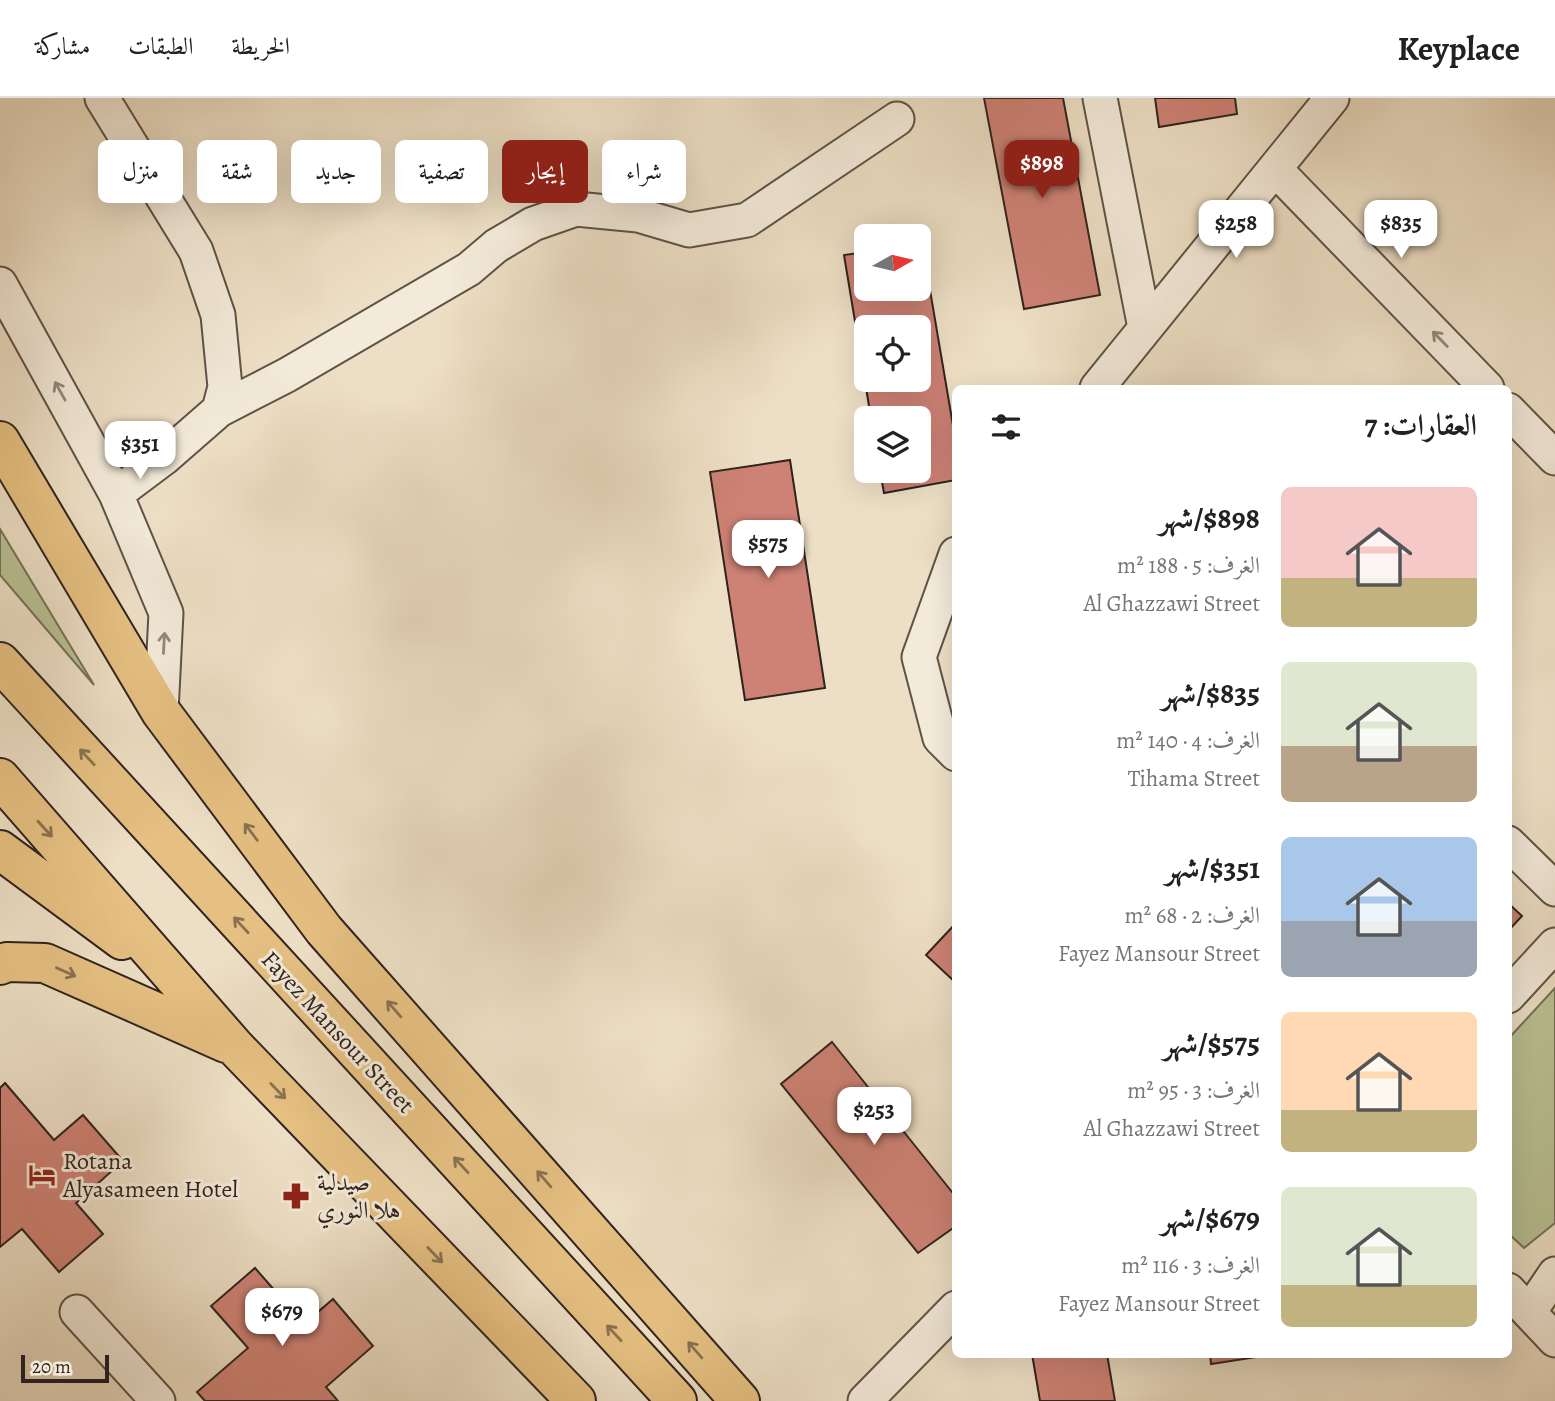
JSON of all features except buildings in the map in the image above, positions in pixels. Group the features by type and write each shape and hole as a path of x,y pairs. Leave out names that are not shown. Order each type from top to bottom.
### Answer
{"highway":[{"path":"0,441 161,712 324,930 740,1401"},
{"name":"Fayez Mansour Street","path":"0,662 677,1401"},
{"path":"0,778 235,1047 576,1401"},
{"path":"0,850 183,985"},
{"path":"0,965 7,962 46,963 235,1047"}],"street":[{"path":"102,98 195,251 218,315 225,387 219,410"},
{"path":"1100,98 1145,328"},
{"path":"1099,385 1332,98"},
{"path":"116,494 164,458 219,410 286,375 469,269 496,246 533,224 576,209 638,215 689,230 747,220 897,119"},
{"path":"1276,170 1485,385"},
{"path":"0,284 116,494 166,613 161,712"},
{"path":"1512,414 1555,458"},
{"path":"952,565 919,657 940,738 952,750"},
{"path":"1512,847 1555,889"},
{"path":"1512,992 1555,945"},
{"path":"1555,1274 1519,1300 1555,1340"},
{"path":"76,1312 158,1401"},
{"path":"865,1401 952,1312"}],"green space":[{"path":"0,529 94,685 0,575"},
{"path":"1555,988 1555,1223 1524,1248 1512,1237 1512,1035"}],"place":[{"name":"Rotana Alyasameen Hotel","path":"42,1175"},
{"name":"صيدلية هلا النوري","path":"296,1196"}]}
